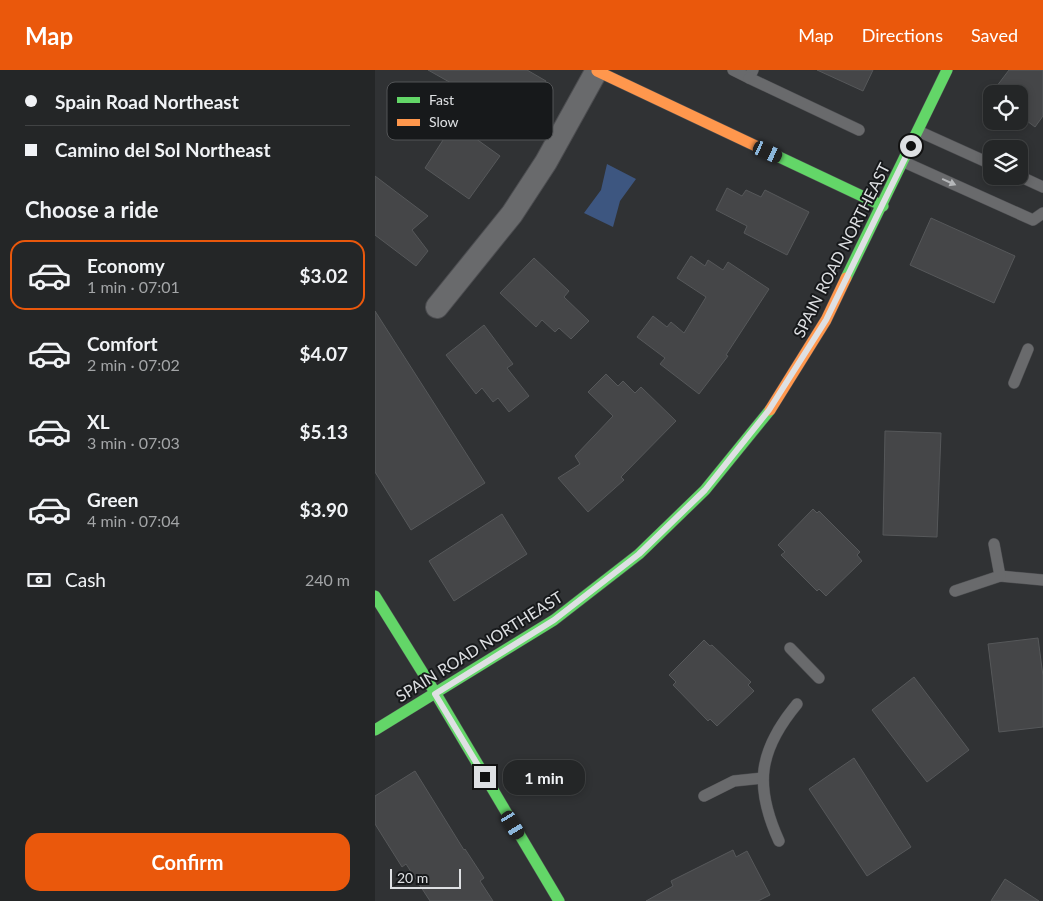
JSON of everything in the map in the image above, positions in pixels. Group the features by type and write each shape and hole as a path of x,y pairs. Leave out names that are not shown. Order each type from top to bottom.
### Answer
{"street":[{"path":"437,308 511,214 546,162 597,70 883,206"},
{"name":"SPAIN ROAD NORTHEAST","path":"375,730 554,620 639,554 705,490 769,410 826,320 883,206 947,70"},
{"path":"375,596 559,901"}],"lane":[{"path":"733,70 751,74 859,130"},
{"path":"918,131 983,160"},
{"path":"904,162 1033,220 1043,213"},
{"path":"1028,180 1043,187"},
{"path":"1014,383 1028,349"},
{"path":"995,544 1000,576"},
{"path":"955,591 1000,576 1043,580"},
{"path":"790,648 819,678"},
{"path":"779,841 769,819 764,795 763,767 772,741 797,704"},
{"path":"704,796 734,781 763,778"}],"water":[{"path":"607,164 636,179 620,201 613,227 584,213 601,190"}],"building":[{"path":"428,70 527,70 546,81 545,82 449,82"},
{"path":"817,70 873,70 863,91"},
{"path":"1009,70 1043,70 1043,116 1035,127 1028,122 1028,85 998,85"},
{"path":"443,140 478,140 500,156 469,199 425,168"},
{"path":"375,176 428,216 412,230 428,251 416,266 375,235"},
{"path":"727,188 742,196 746,190 761,197 765,190 809,212 787,255 744,233 747,226 716,210"},
{"path":"931,218 1015,256 994,303 910,265"},
{"path":"691,256 705,266 708,260 723,270 728,262 769,289 726,355 728,356 699,394 660,364 665,358 637,337 653,316 667,327 671,322 684,333 706,297 677,278"},
{"path":"534,258 569,291 564,297 589,321 571,339 559,328 555,332 542,320 536,327 500,293"},
{"path":"375,311 485,483 411,530 375,472"},
{"path":"484,325 513,364 507,368 529,396 509,412 498,398 493,402 482,388 476,394 446,355"},
{"path":"606,374 618,386 623,381 635,393 641,387 676,421 621,477 624,480 588,512 558,478 580,464 575,456 613,416 588,392"},
{"path":"885,431 941,433 937,537 883,535"},
{"path":"813,509 817,513 819,511 860,552 857,555 862,561 826,596 819,589 817,591 781,555 785,552 778,545"},
{"path":"502,514 527,554 454,601 429,561"},
{"path":"1038,638 1043,676 1043,727 999,732 988,644"},
{"path":"704,640 710,646 712,645 751,682 748,685 754,691 717,726 710,719 708,721 673,685 676,682 669,675"},
{"path":"914,677 969,750 927,782 872,710"},
{"path":"854,758 911,847 867,876 809,789"},
{"path":"415,771 464,850 484,878 480,881 493,901 430,901 406,864 402,867 375,824 375,796"},
{"path":"733,850 736,857 747,851 770,895 758,901 646,901 673,886 671,881"},
{"path":"1005,879 1039,901 991,901"}],"traffic: fast":[{"path":"846,278 947,70"},
{"path":"758,147 883,206"},
{"path":"375,730 554,620 639,554 705,490 770,410"},
{"path":"375,596 436,694 559,901"}],"traffic: slow":[{"path":"597,71 758,147"},
{"path":"770,410 826,320 846,278"}],"route":[{"path":"485,777 435,694 554,620 639,554 705,490 769,410 826,320 911,146"}]}
